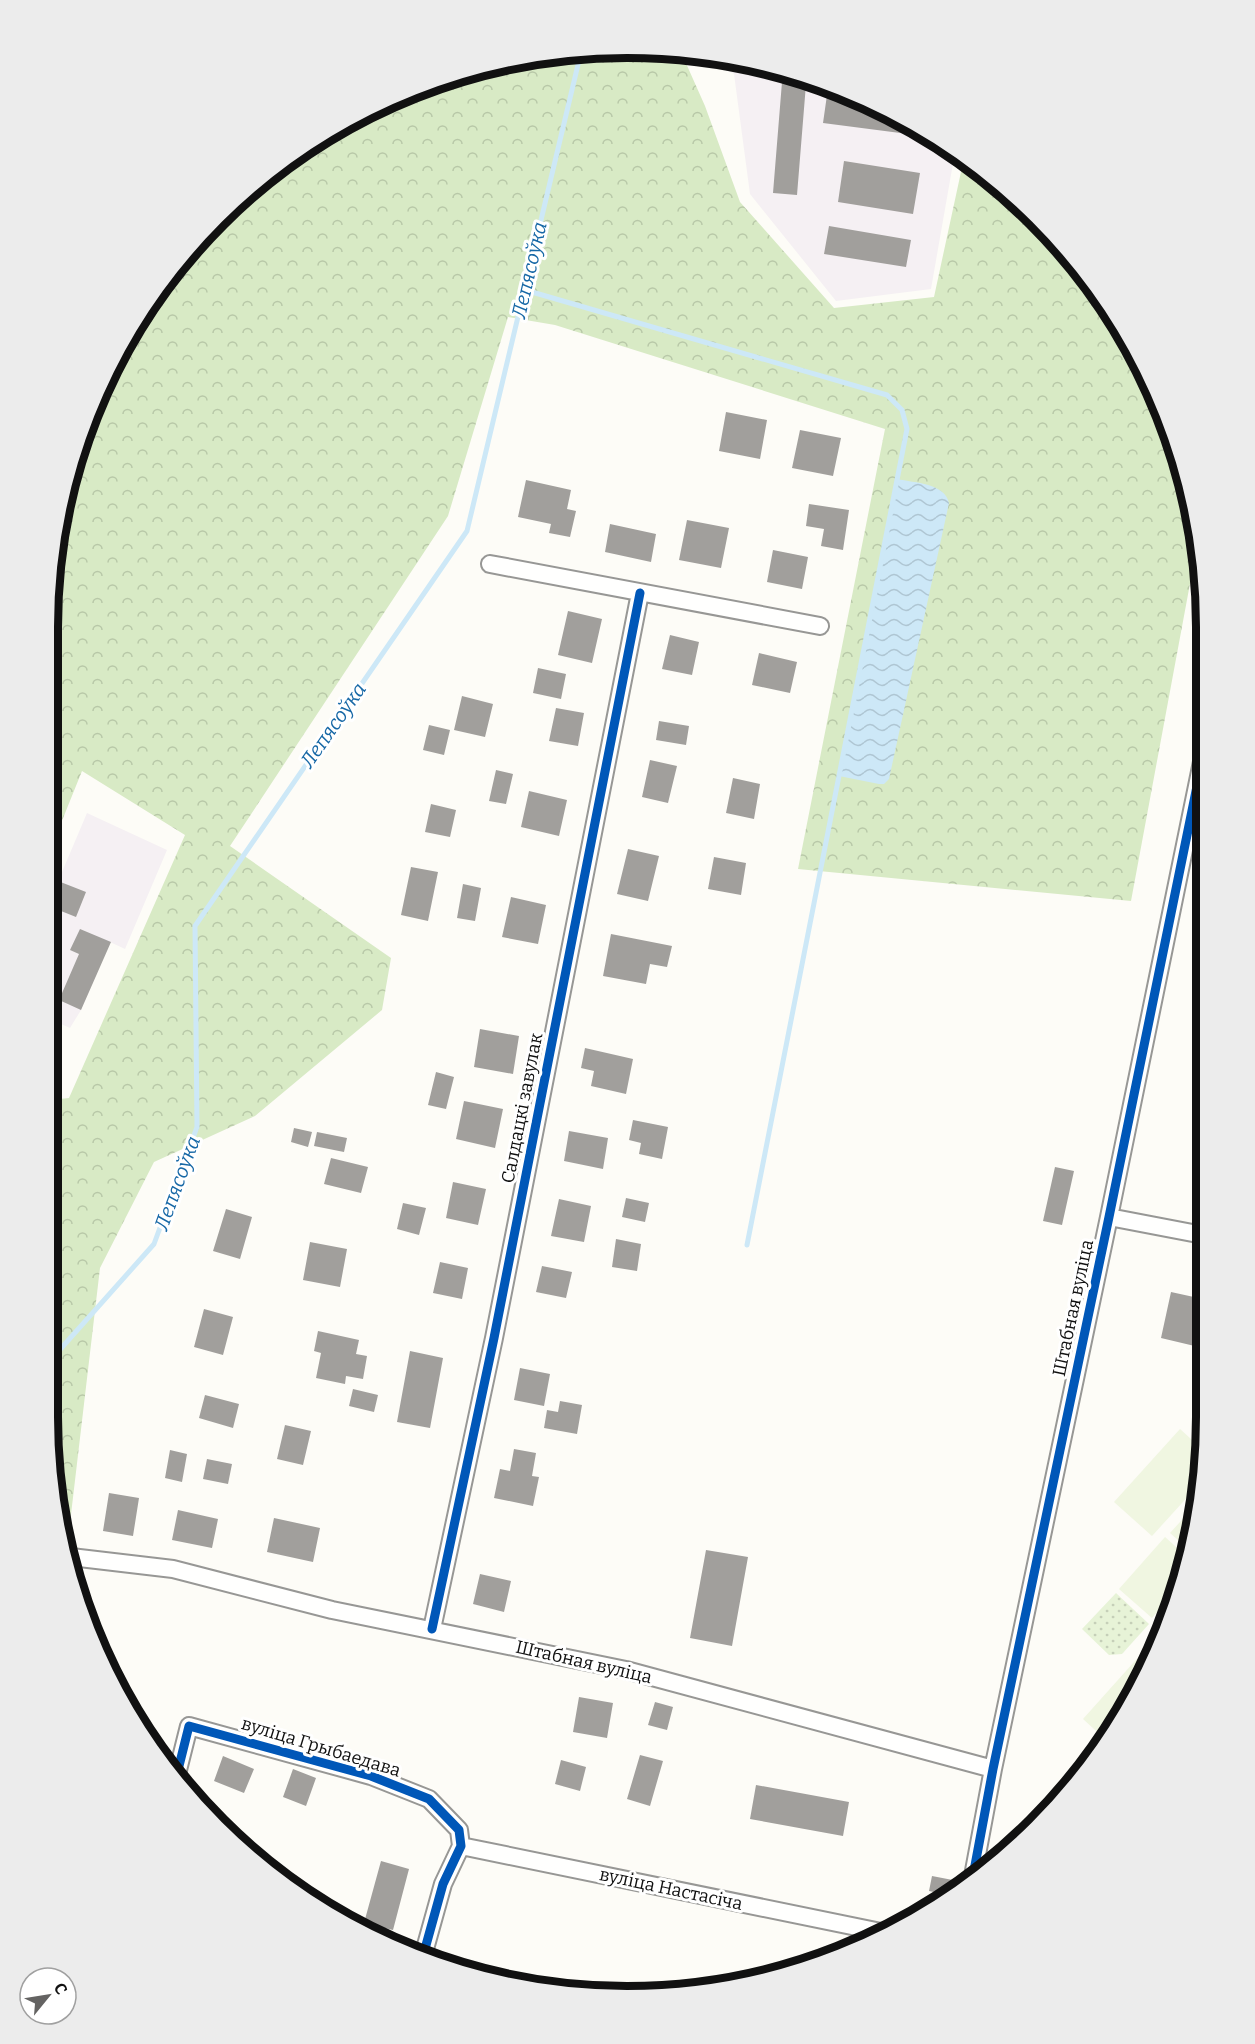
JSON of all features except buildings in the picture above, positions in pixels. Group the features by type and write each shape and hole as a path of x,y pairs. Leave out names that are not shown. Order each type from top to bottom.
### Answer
{"street":[{"path":"490,564 820,626"},
{"name":"Салдацкі завулак","path":"432,1629 494,1338 640,593"},
{"name":"Штабная вуліца","path":"976,1867 993,1768 1196,791"},
{"path":"1109,1217 1196,1234"},
{"name":"Штабная вуліца","path":"76,1558 173,1569 332,1610 626,1670 993,1768"},
{"name":"вуліца Грыбаедава","path":"179,1766 189,1726 371,1776 429,1799 459,1830 461,1846"},
{"path":"425,1948 443,1884 461,1846"},
{"name":"вуліца Настасіча","path":"461,1846 872,1930"}],"shaded area":[{"path":"715,65 775,78 845,102 879,117 953,161 931,289 836,301 750,194 734,74"},
{"path":"87,813 167,850 125,949 110,942 81,1010 70,1028 58,1023 58,881"}],"green space":[{"path":"628,58 685,62 705,106 740,202 834,308 934,297 962,167 1030,225 1079,281 1101,311 1138,376 1153,410 1177,480 1186,516 1193,567 1131,901 798,869 885,429 555,325 508,317 448,516 230,846 391,958 382,1010 255,1116 154,1162 100,1268 69,1529 63,1491 58,1417 58,1099 69,1098 185,835 82,771 58,831 58,628 63,553 69,516 78,480 102,410 117,376 154,311 176,281 225,225 281,176 311,154 376,117 410,102 480,78 516,69 553,63"},
{"path":"1180,1429 1195,1443 1192,1492 1152,1536 1114,1502"},
{"path":"1188,1513 1182,1544 1170,1533"},
{"path":"1165,1537 1180,1551 1164,1604 1152,1618 1119,1589"},
{"path":"1116,1593 1149,1624 1122,1654 1109,1655 1082,1629"},
{"path":"1147,1647 1138,1668 1100,1734 1083,1719"}],"water":[{"path":"897,479 936,488 942,491 949,503 889,779 884,784 879,784 839,776"}],"waterway":[{"name":"Лепясоўка","path":"58,1352 154,1244 197,1127 195,926 467,531 579,61"},
{"path":"525,290 887,395 902,410 907,429 747,1245"}],"cycle path":[{"path":"432,1629 494,1338 640,593"},
{"path":"975,1868 993,1769 1196,791"},
{"path":"179,1766 189,1726 371,1776 429,1799 459,1830 461,1846 443,1884 425,1948"}]}
